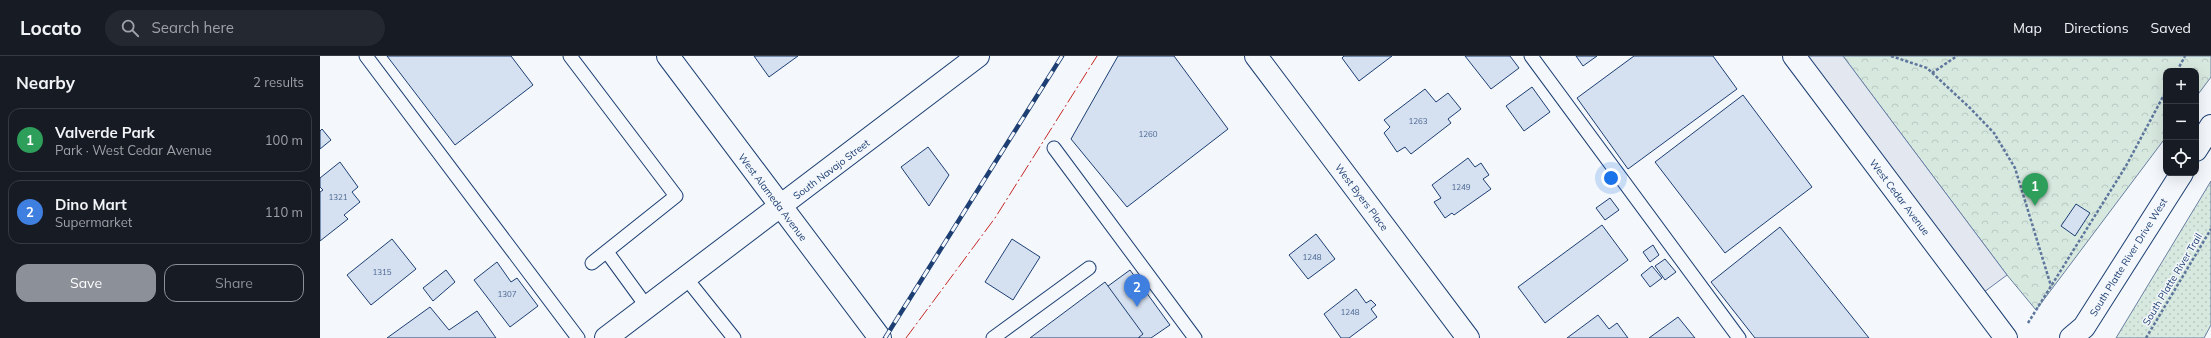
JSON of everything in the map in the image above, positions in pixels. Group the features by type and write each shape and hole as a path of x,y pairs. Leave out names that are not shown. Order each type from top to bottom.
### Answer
{"street":[{"name":"West Alameda Avenue","path":"668,56 780,207 880,338"},
{"name":"South Navajo Street","path":"606,338 978,56"},
{"name":"West Byers Place","path":"1256,56 1468,338"},
{"name":"West Cedar Avenue","path":"1794,56 2006,338"},
{"path":"2199,145 2211,126"},
{"name":"South Platte River Drive West","path":"2071,338 2084,327 2180,176"}],"lane":[{"path":"366,56 578,338"},
{"path":"570,56 676,196 592,263"},
{"path":"1531,56 1739,338"},
{"path":"1054,148 1195,338"},
{"path":"607,252 647,307"},
{"path":"993,338 1089,268"},
{"path":"686,278 734,338"}],"path":[{"path":"1891,56 1927,68 1970,108 1994,133 2015,168 2051,286"},
{"path":"1932,73 1957,56"},
{"path":"2179,68 2185,56"},
{"path":"2027,325 2126,166 2163,97"},
{"name":"South Platte River Trail","path":"2146,338 2211,229"}],"green space":[{"path":"1843,56 2211,56 2211,77 2199,93 2199,68 2163,68 2163,141 2036,310 2007,275"},
{"path":"2211,181 2211,325 2204,338 2116,338"}],"shaded area":[{"path":"1794,56 1843,56 2007,275 1976,298"}],"building":[{"path":"387,56 511,56 533,85 455,145"},
{"path":"754,56 798,56 769,77"},
{"path":"1118,56 1174,56 1228,129 1127,207 1071,139"},
{"path":"1344,56 1392,56 1359,81 1342,58"},
{"path":"1465,56 1510,56 1519,68 1491,89"},
{"path":"1576,56 1597,56 1583,66"},
{"path":"1634,56 1713,56 1737,89 1628,169 1577,98"},
{"path":"1532,87 1550,112 1524,131 1506,106"},
{"path":"1425,89 1436,102 1448,93 1461,109 1448,119 1451,123 1411,154 1405,147 1397,152 1384,133 1390,127 1384,120"},
{"path":"1743,95 1812,187 1725,253 1655,162"},
{"path":"322,129 331,140 320,149 320,131"},
{"path":"928,147 949,175 929,206 901,167"},
{"path":"1468,158 1475,167 1481,163 1489,175 1483,179 1491,189 1454,215 1452,213 1445,218 1434,202 1441,198 1432,185"},
{"path":"340,162 358,187 352,192 360,202 344,215 348,219 320,241 320,192 323,190 320,187 320,178"},
{"path":"1610,198 1619,210 1605,220 1596,208"},
{"path":"2076,204 2090,213 2075,236 2061,226"},
{"path":"1602,225 1628,260 1545,323 1518,287"},
{"path":"1780,227 1869,338 1755,338 1711,282"},
{"path":"1316,234 1335,259 1308,279 1289,255"},
{"path":"392,239 416,269 371,305 347,275"},
{"path":"1012,239 1040,257 1013,300 985,282"},
{"path":"1653,245 1659,255 1650,262 1643,252"},
{"path":"1665,259 1676,272 1665,280 1655,266"},
{"path":"497,262 511,282 517,278 538,306 510,327 474,280"},
{"path":"1652,266 1662,278 1650,287 1641,275"},
{"path":"446,270 455,282 433,301 423,288"},
{"path":"1130,270 1170,325 1151,338 1140,338 1104,289"},
{"path":"1105,282 1143,334 1138,338 1030,338"},
{"path":"1356,289 1366,303 1371,300 1376,305 1371,309 1377,317 1349,338 1341,338 1324,314"},
{"path":"430,307 449,330 477,311 496,338 387,338"},
{"path":"1598,315 1609,329 1617,323 1628,338 1567,338"},
{"path":"1678,317 1695,338 1649,338"}],"railway":[{"path":"885,338 1062,56"}],"power":[{"path":"906,338 995,218 1097,56"}],"place":[{"name":"Valverde Park","path":"2035,206"},
{"name":"Dino Mart","path":"1137,307"}]}
